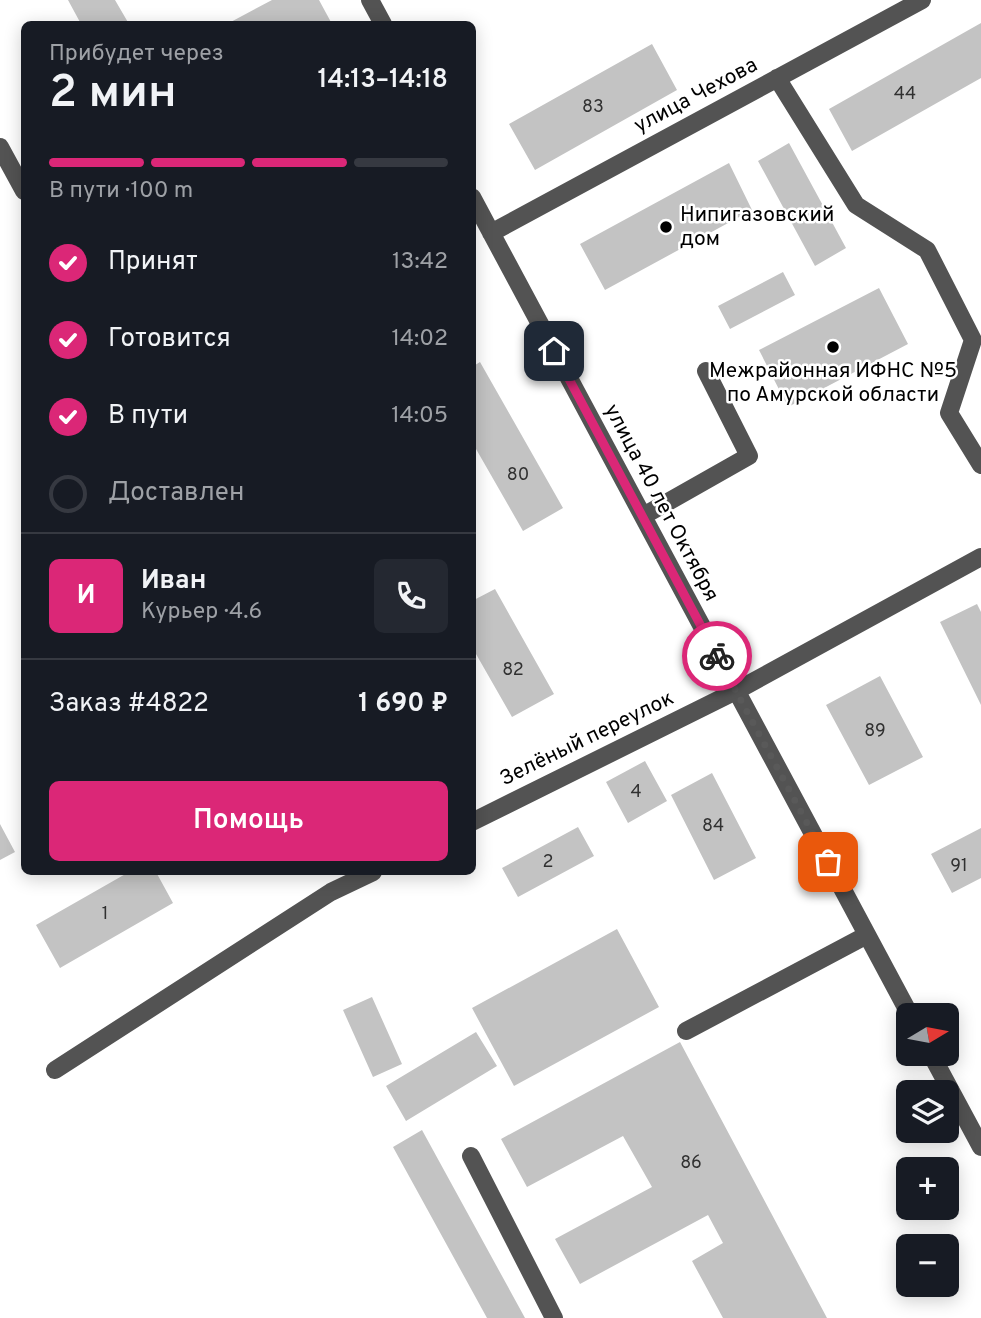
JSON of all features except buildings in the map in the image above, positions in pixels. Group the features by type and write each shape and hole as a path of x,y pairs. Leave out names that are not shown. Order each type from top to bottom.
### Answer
{"street":[{"path":"370,0 381,21"},
{"name":"улица Чехова","path":"491,233 922,0"},
{"path":"777,78 856,205 927,250 973,340 949,413 981,465"},
{"path":"0,147 21,186"},
{"name":"улица 40 лет Октября","path":"476,205 904,1003"},
{"path":"643,516 749,456 706,371"},
{"name":"Зелёный переулок","path":"476,820 736,691 981,557"},
{"path":"55,1070 331,892 367,875"},
{"path":"687,1031 867,935"},
{"path":"938,1066 980,1144"},
{"path":"471,1156 554,1318"}],"way so far":[{"path":"717,656 828,862"}],"place":[{"name":"Нипигазовский дом","path":"666,227"},
{"name":"Межрайонная ИФНС №5 по Амурской области","path":"833,347"}],"route":[{"path":"554,351 717,656"}]}
